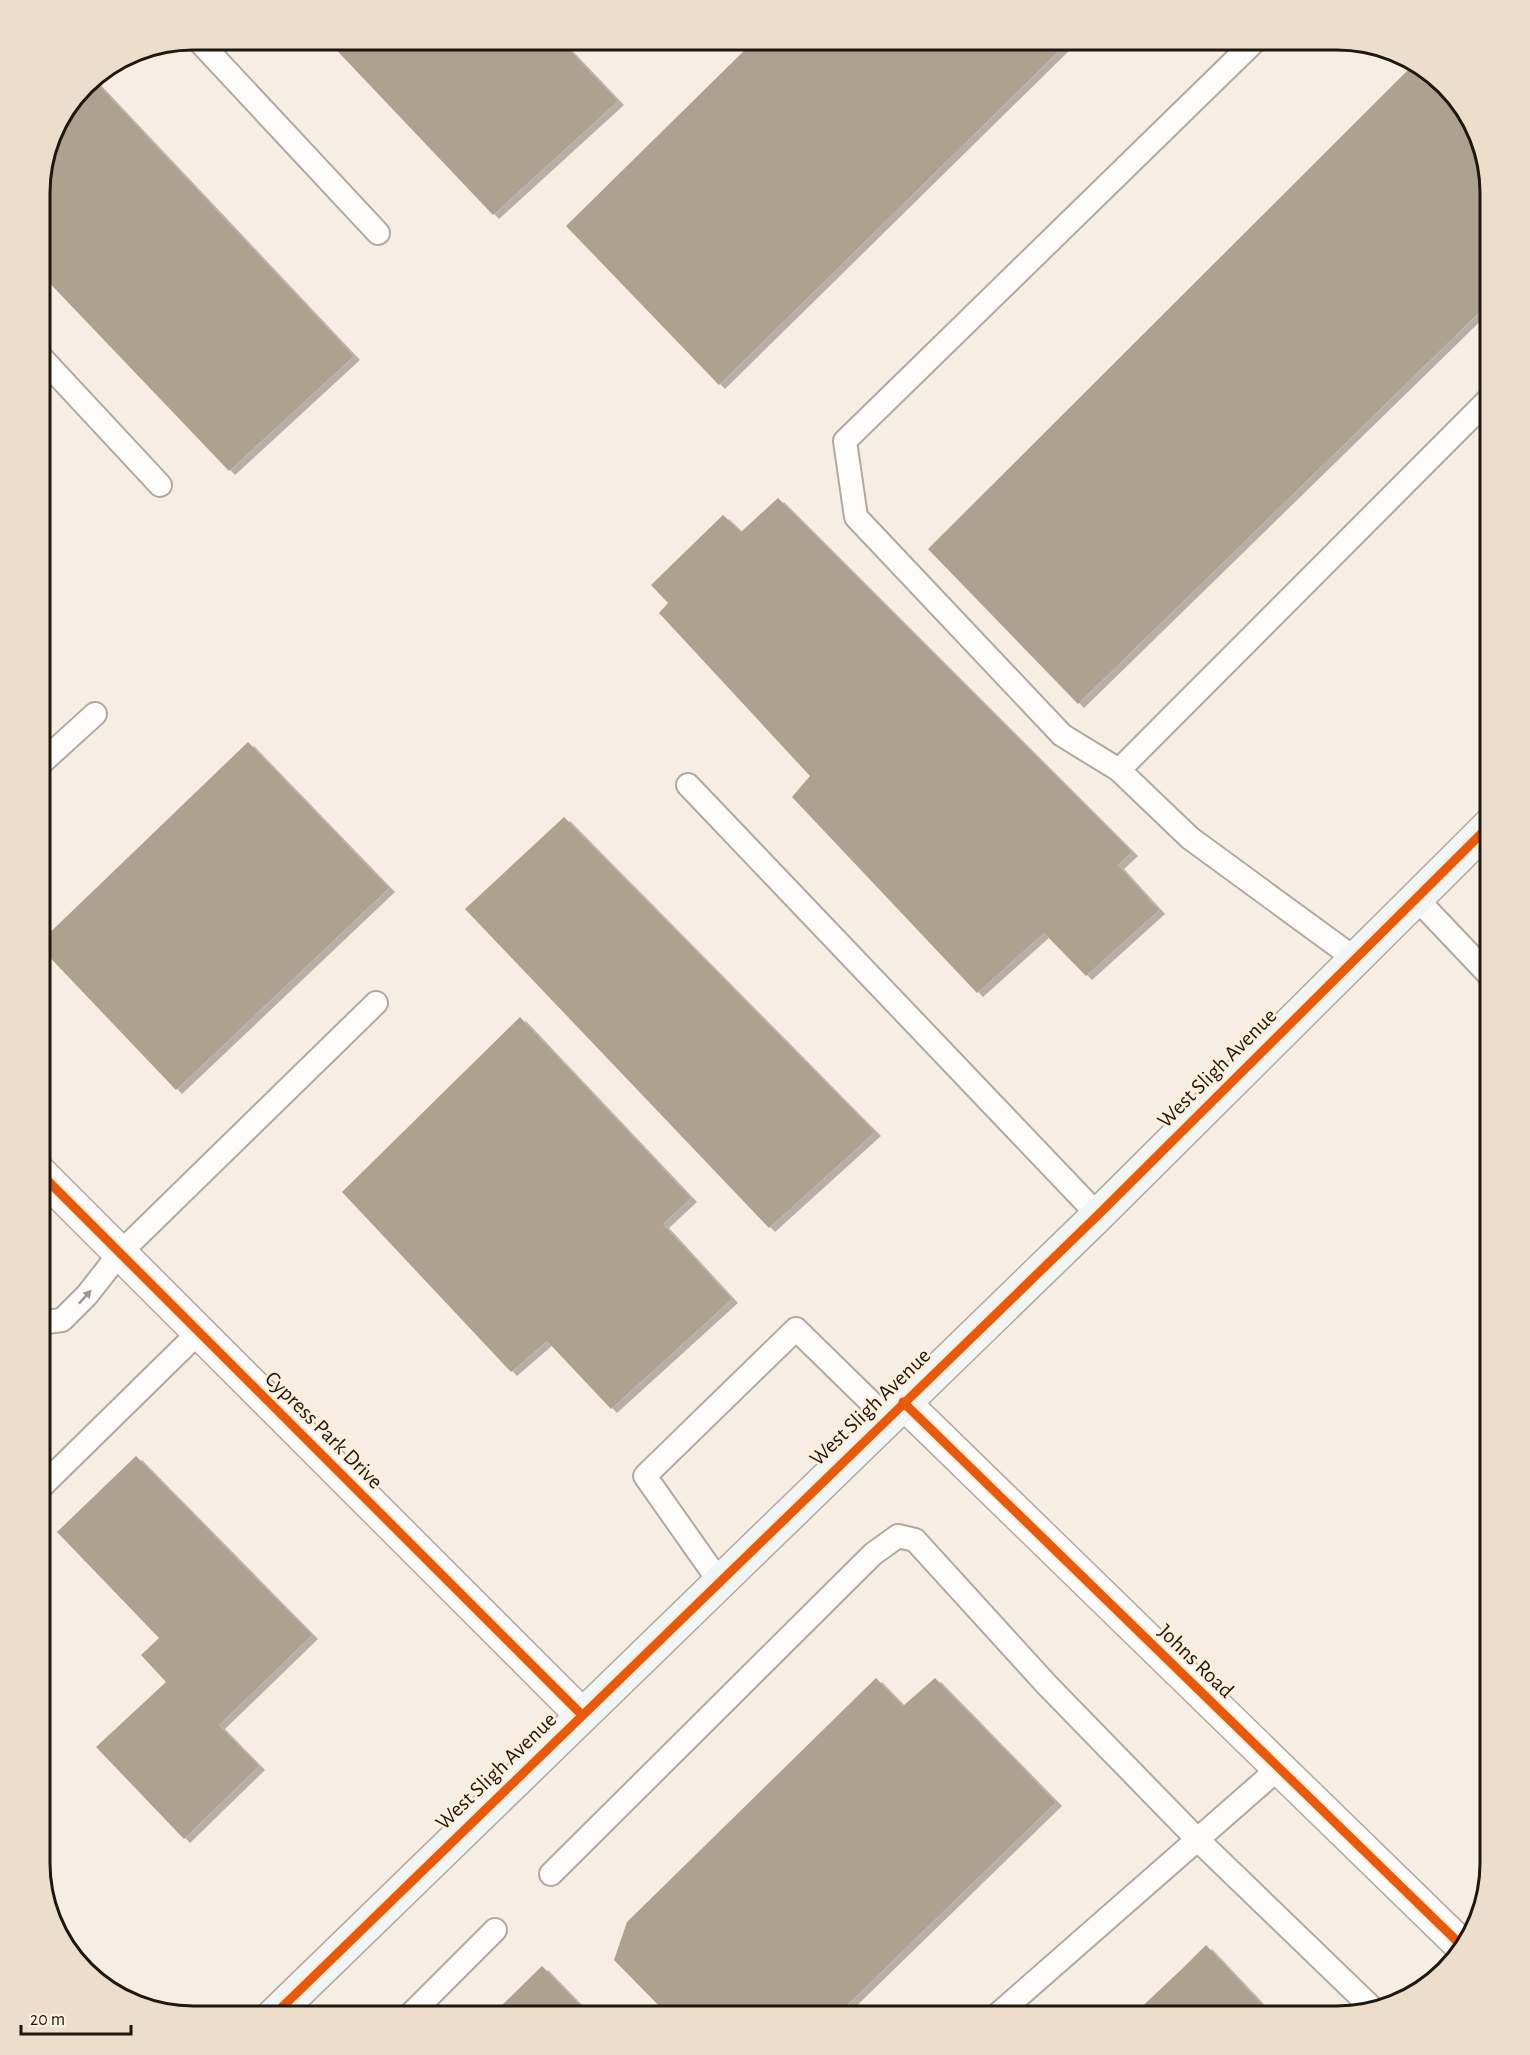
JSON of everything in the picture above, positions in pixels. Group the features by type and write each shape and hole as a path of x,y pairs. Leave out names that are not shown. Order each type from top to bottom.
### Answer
{"street":[{"name":"West Sligh Avenue","path":"283,2006 1098,1215 1480,835"},
{"name":"Cypress Park Drive","path":"50,1183 582,1715"},
{"name":"Johns Road","path":"895,1410 1279,1768 1457,1941"}],"lane":[{"path":"207,50 378,233"},
{"path":"1246,50 845,441 856,517 1062,735 1119,770 1190,838 1354,958"},
{"path":"50,367 160,485"},
{"path":"1119,770 1480,408"},
{"path":"50,755 95,714"},
{"path":"688,785 1098,1215"},
{"path":"1416,898 1480,965"},
{"path":"50,1322 62,1320 87,1295 120,1253 376,1003"},
{"path":"719,1581 645,1476 779,1345 796,1329 895,1410"},
{"path":"50,1478 199,1332"},
{"path":"551,1874 873,1554 898,1536 915,1540 1047,1685 1197,1839 1366,2002"},
{"path":"1007,2006 1279,1768"},
{"path":"419,2006 495,1930"}],"building":[{"path":"336,50 569,50 618,101 493,215"},
{"path":"745,50 1060,50 719,385 566,226"},
{"path":"1409,69 1439,91 1466,129 1476,156 1480,193 1480,312 1078,704 928,549"},
{"path":"98,85 354,356 229,471 50,284 50,183 54,156 69,121 85,98"},
{"path":"778,498 1132,852 1118,865 1159,910 1086,976 1044,933 977,993 792,797 810,776 659,613 668,603 651,585 723,515 741,532"},
{"path":"248,742 389,888 176,1090 50,958 50,932"},
{"path":"564,817 875,1132 769,1228 465,909"},
{"path":"520,1017 691,1198 663,1224 732,1299 611,1409 547,1341 511,1372 342,1192"},
{"path":"136,1456 312,1635 219,1725 259,1766 184,1839 96,1747 166,1682 141,1655 159,1638 57,1532"},
{"path":"876,1678 903,1706 935,1678 1056,1802 846,2006 659,2006 614,1960 627,1922"},
{"path":"1206,1945 1264,2006 1143,2006"},
{"path":"542,1966 581,2006 501,2006"}],"cycle path":[{"path":"283,2006 1098,1215 1480,835"},
{"path":"50,1183 582,1715"},
{"path":"903,1402 1457,1941"}]}
